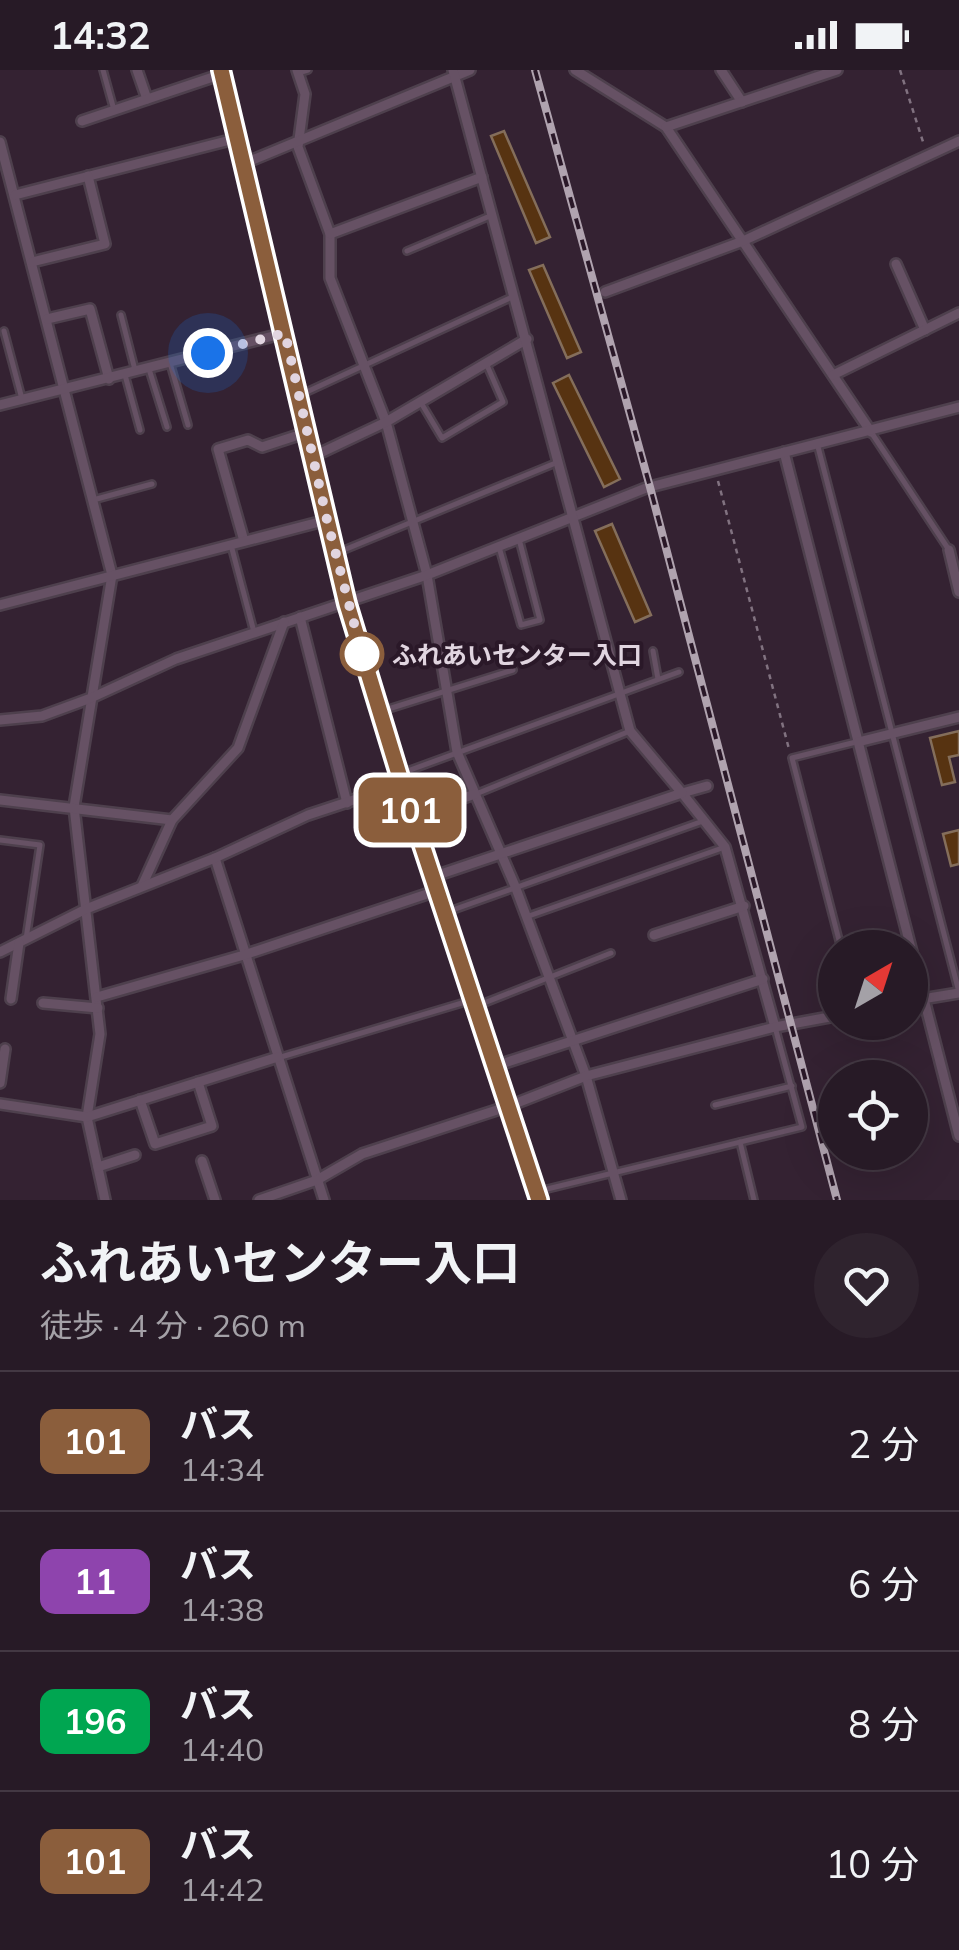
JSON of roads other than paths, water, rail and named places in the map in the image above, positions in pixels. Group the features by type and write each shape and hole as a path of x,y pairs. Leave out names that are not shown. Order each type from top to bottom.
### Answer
{"main road":[{"path":"222,72 347,604 400,779 538,1196"}],"street":[{"path":"137,70 147,99"},
{"path":"245,163 453,73 470,70"},
{"path":"574,70 666,127 870,432"},
{"path":"721,70 742,102"},
{"path":"666,127 837,70"},
{"path":"301,71 305,94 298,147 330,234 330,278 386,422 428,575 457,752 514,886 586,1076 620,1200"},
{"path":"82,121 222,72"},
{"path":"453,73 630,731 725,847 775,1026"},
{"path":"15,195 238,138"},
{"path":"605,292 742,241 959,141"},
{"path":"0,142 112,575 74,807 100,1034 88,1117 106,1200"},
{"path":"32,262 105,244 88,176"},
{"path":"330,234 482,177"},
{"path":"896,264 925,330"},
{"path":"46,319 90,309 110,379"},
{"path":"833,376 959,313"},
{"path":"0,406 285,333"},
{"path":"314,456 386,422 527,339"},
{"path":"0,720 42,716 176,659 428,575 646,488 959,407"},
{"path":"244,541 218,449 248,440 262,447 308,432"},
{"path":"784,452 906,930"},
{"path":"0,606 327,520"},
{"path":"949,550 959,592"},
{"path":"300,617 347,803"},
{"path":"142,886 172,820 238,748 284,622"},
{"path":"858,742 959,717"},
{"path":"0,952 86,909 400,779"},
{"path":"44,1003 97,1003 244,955 434,884 501,854 707,786"},
{"path":"412,816 476,794"},
{"path":"0,800 172,820"},
{"path":"215,858 324,1200"},
{"path":"654,936 744,906"},
{"path":"11,998 23,941"},
{"path":"495,1066 763,979"},
{"path":"928,998 959,994"},
{"path":"928,1015 959,1136"},
{"path":"259,1200 318,1180 362,1154 509,1106 586,1076 775,1026 818,1019"},
{"path":"0,1083 5,1049"},
{"path":"0,1104 88,1117 278,1058"},
{"path":"140,1100 155,1144 212,1126 198,1082"},
{"path":"98,1167 135,1155"},
{"path":"202,1161 215,1200"}],"lane":[{"path":"103,70 114,110"},
{"path":"407,251 493,215"},
{"path":"300,395 515,296"},
{"path":"121,315 140,430"},
{"path":"4,331 22,400"},
{"path":"170,363 188,426"},
{"path":"420,401 442,438 502,402 486,363"},
{"path":"149,369 167,427"},
{"path":"870,432 959,566"},
{"path":"817,443 959,994"},
{"path":"335,553 558,462"},
{"path":"93,500 152,484"},
{"path":"498,547 521,625 540,620 518,539"},
{"path":"231,544 254,632"},
{"path":"652,651 658,679"},
{"path":"380,711 513,670"},
{"path":"400,779 457,752 679,672"},
{"path":"476,794 630,731"},
{"path":"836,930 792,758 858,742"},
{"path":"444,913 704,821"},
{"path":"0,840 40,845 23,941"},
{"path":"526,917 725,847"},
{"path":"278,1058 550,979 611,953"},
{"path":"538,1196 802,1127 775,1026"},
{"path":"715,1105 792,1086"},
{"path":"740,1142 754,1200"}],"railway":[{"path":"535,70 650,487 837,1200"}],"place":[{"name":"ふれあいセンター入口","path":"362,654"}]}
